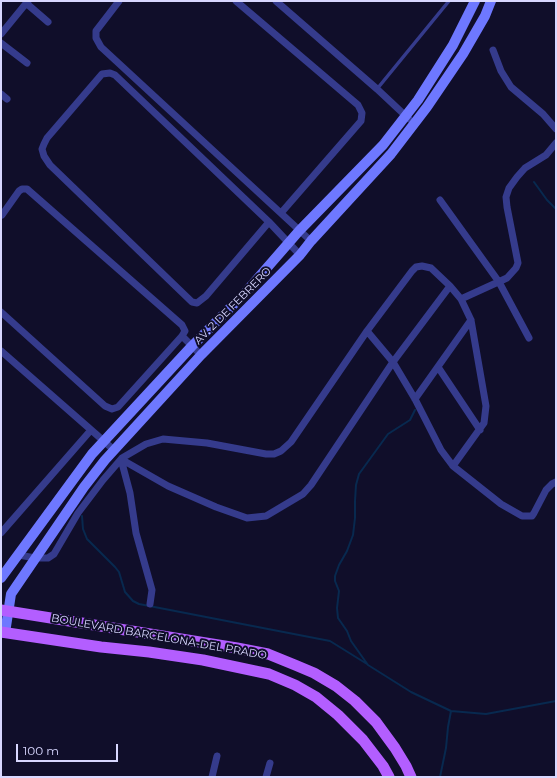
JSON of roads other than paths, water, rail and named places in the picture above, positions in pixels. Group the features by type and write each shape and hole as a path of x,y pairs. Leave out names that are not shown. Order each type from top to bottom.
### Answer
{"main road":[{"name":"AV. 2 DE FEBRERO","path":"1,578 92,454 192,346 245,292 299,231 383,145 418,100 453,45 476,1"},
{"name":"AV. 2 DE FEBRERO","path":"3,632 4,611 11,594 84,487 114,450 201,355 300,255 391,154 463,54 485,16 491,1"},
{"name":"BOULEVARD BARCELONA-DEL PRADO","path":"4,611 237,648 268,654 295,665 314,673 336,686 355,701 376,722 395,748 411,777"},
{"name":"BOULEVARD BARCELONA-DEL PRADO","path":"3,632 101,647 203,660 269,674 295,685 316,697 338,715 363,740 390,777"}],"street":[{"path":"119,1 96,31 96,38 101,47 311,241"},
{"path":"236,1 358,105 362,113 361,121 281,213"},
{"path":"276,1 405,115 412,124"},
{"path":"1,34 27,2 48,22"},
{"path":"1,43 27,63"},
{"path":"493,50 501,72 511,87 543,114 556,129"},
{"path":"269,222 206,296 197,303 192,302 50,165 44,156 42,149 47,138 102,74 110,72 115,75 269,222 300,255"},
{"path":"1,94 7,99"},
{"path":"461,299 500,282 512,274 518,262 507,207 506,197 509,188 525,168 546,155 556,143"},
{"path":"1,312 105,406 112,409 118,407 182,336 184,331 182,325 27,189 22,189 19,191 2,215"},
{"path":"440,200 500,282 529,338"},
{"path":"18,555 35,558 48,558 54,554 78,513 103,480 122,458 146,444 163,439 208,442 266,454 274,454 281,451 291,442 367,331 416,267 422,266 432,268 461,299 471,320 486,406 484,424 453,466"},
{"path":"150,604 152,590 136,533 128,481 122,466 123,462 132,465 168,486 216,507 247,518 266,516 298,497 311,485 393,362 450,286"},
{"path":"415,399 471,320"},
{"path":"367,331 393,362 415,399 441,450 453,466 501,504 522,516 532,516 546,490 556,482"},
{"path":"182,336 201,355"},
{"path":"1,351 114,450"},
{"path":"438,367 480,430"},
{"path":"1,533 91,430"},
{"path":"212,777 217,756"},
{"path":"266,777 270,762"}],"lane":[{"path":"376,89 449,1"}],"waterway":[{"path":"534,182 547,200 556,209"},
{"path":"415,410 410,420 388,434 359,474 356,485 353,535 335,576 335,581 339,591 337,608 338,618 347,631 351,641 368,665 411,692 451,711 486,714 556,701"},
{"path":"82,516 83,529 87,539 119,572 125,592 133,601 139,604 330,641 367,664"},
{"path":"440,777 451,711"}]}
